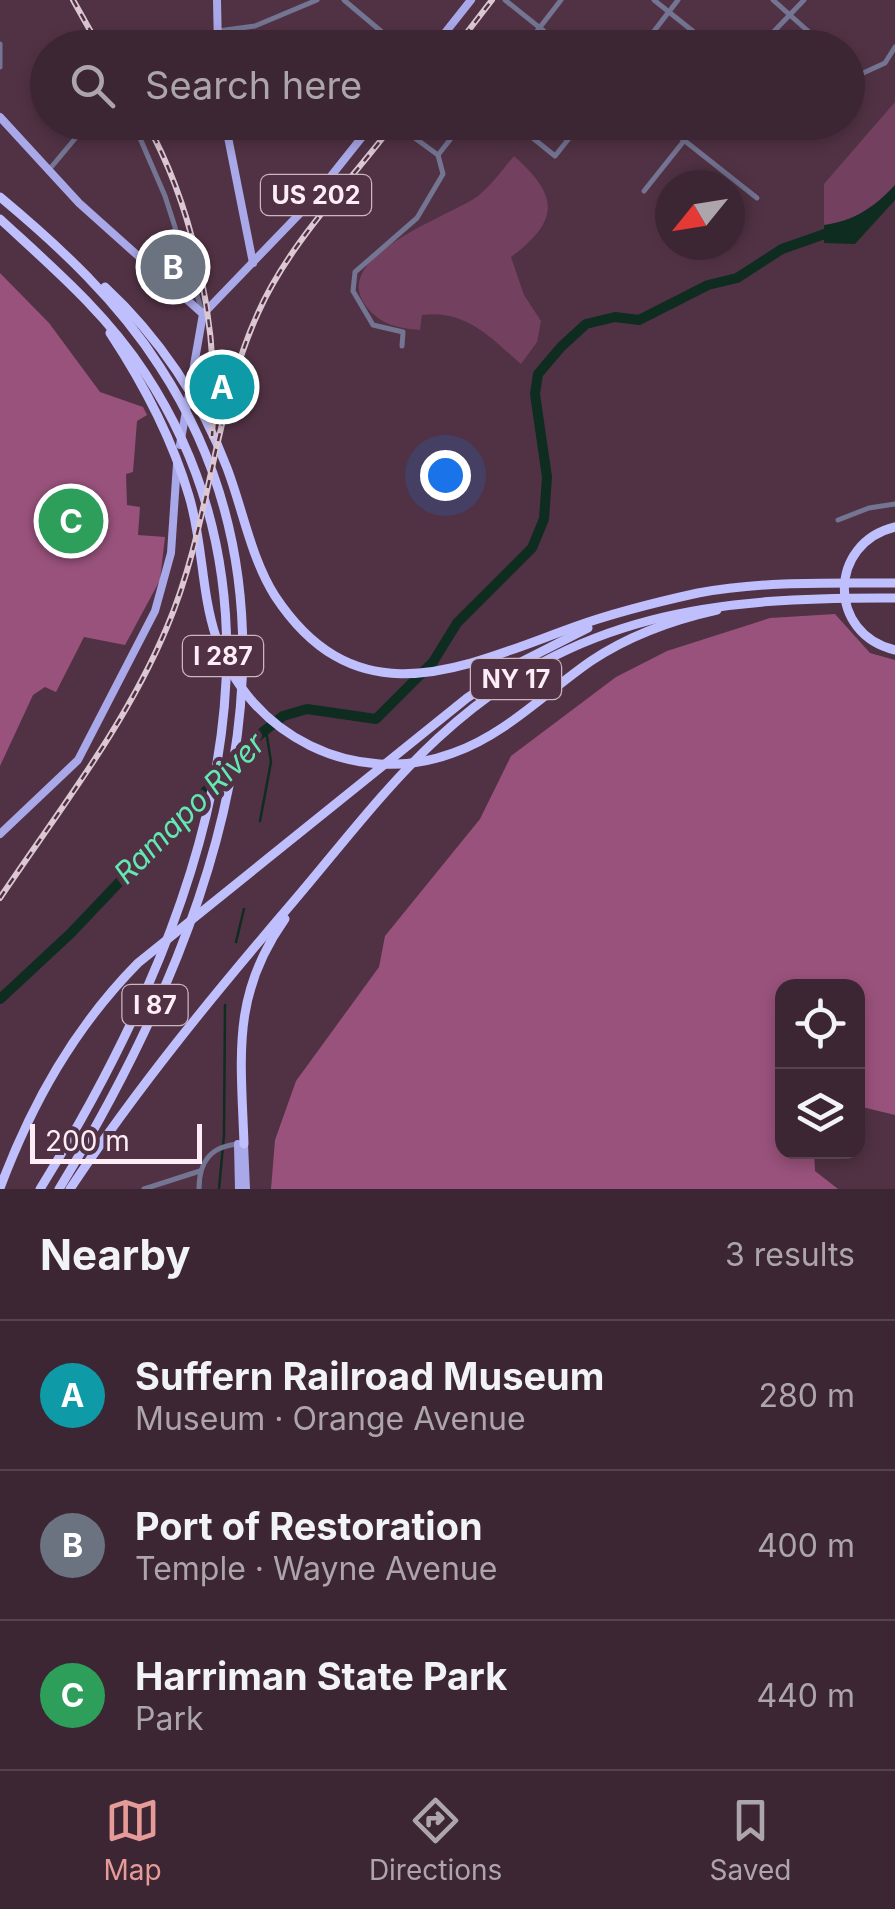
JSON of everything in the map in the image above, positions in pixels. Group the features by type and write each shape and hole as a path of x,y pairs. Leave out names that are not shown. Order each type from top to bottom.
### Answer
{"highway":[{"name":"I 87","path":"0,197 107,298 160,365 203,447 232,532 245,625 240,734 225,810 162,989 108,1103 59,1189"},
{"name":"I 87","path":"0,219 88,301 158,392 200,482 222,565 230,656 224,735 201,837 129,1023 40,1189"},
{"name":"I 287","path":"54,245 112,294 160,350 212,434 270,588 290,616 330,650 368,667 420,675 461,669 608,618 697,594 743,587 895,583"},
{"name":"I 287","path":"88,301 153,406 190,501 216,639 248,697 288,734 338,758 392,765 438,758 486,738 591,661 676,620 768,600 895,598"},
{"path":"895,526 872,535 858,548 846,568 843,594 851,619 863,634 895,650"},
{"name":"NY 17","path":"70,1189 177,1041 425,750 516,679 581,644 640,622 700,607 768,600"},
{"name":"NY 17","path":"0,1188 27,1121 54,1070 94,1013 138,963 484,686 608,618"},
{"path":"241,1144 240,1042 246,996 272,939 325,864"}],"main road":[{"path":"216,0 218,30"},
{"path":"447,30 471,0"},
{"path":"0,117 78,204 203,314 174,479 171,553 162,592 91,741 65,775 0,834"},
{"path":"229,140 252,262"},
{"name":"US 202","path":"203,314 308,205 360,140"},
{"path":"241,1144 242,1189"}],"street":[{"path":"225,30 255,26 317,0"},
{"path":"344,0 380,30"},
{"path":"505,0 544,30"},
{"path":"538,30 561,0"},
{"path":"654,0 692,30"},
{"path":"655,30 678,0"},
{"path":"773,0 807,30"},
{"path":"774,30 804,0"},
{"path":"0,44 0,67"},
{"path":"865,72 880,66 895,47"},
{"path":"48,171 74,140"},
{"path":"142,140 166,196 203,314"},
{"path":"402,346 403,332 373,324 352,283 354,272 417,218 443,174 438,155 418,140"},
{"path":"438,155 450,140"},
{"path":"536,140 556,156 568,140"},
{"path":"644,191 684,140 757,198"},
{"path":"838,520 869,508 895,504"},
{"path":"199,1189 200,1171 210,1154 225,1145 241,1144"},
{"path":"144,1189 200,1171"}],"shaded area":[{"path":"895,102 895,185 863,212 824,225 824,184"},
{"path":"514,156 539,183 548,208 538,231 511,257 524,295 541,321 537,342 521,364 477,328 452,316 422,315 420,330 390,324 372,312 359,288 364,271 378,254 478,196"},
{"path":"895,185 895,200 855,244 824,243 824,225 863,212"},
{"path":"0,273 49,323 100,392 143,407 147,415 137,421 133,472 126,474 127,505 140,507 138,535 165,537 160,580 125,645 84,637 56,692 45,687 33,695 0,766"},
{"path":"835,614 870,653 895,660 895,1115 865,1108 865,979 775,979 775,1159 814,1159 815,1171 838,1189 271,1189 275,1140 296,1081 379,967 385,936 480,819 511,756 616,677 667,651 770,618"}],"waterway":[{"name":"Ramapo River","path":"0,999 71,933 258,736 283,716 307,709 376,719 433,662 457,623 532,548 544,519 547,477 535,394 538,374 586,324 615,317 639,320 708,285 737,278 782,249 836,230"},
{"path":"260,821 271,762 266,730"},
{"path":"236,942 244,909"},
{"path":"219,1189 224,1135 225,1005"}],"railway":[{"path":"73,0 90,30"},
{"path":"469,30 492,0"},
{"path":"155,140 179,195 201,274 212,357 212,436"},
{"path":"0,898 112,733 167,627 193,549 231,390 271,287 303,238 381,140"}],"place":[{"name":"Port of Restoration","path":"173,267"},
{"name":"Suffern Railroad Museum","path":"222,387"},
{"name":"Harriman State Park","path":"71,521"}]}
